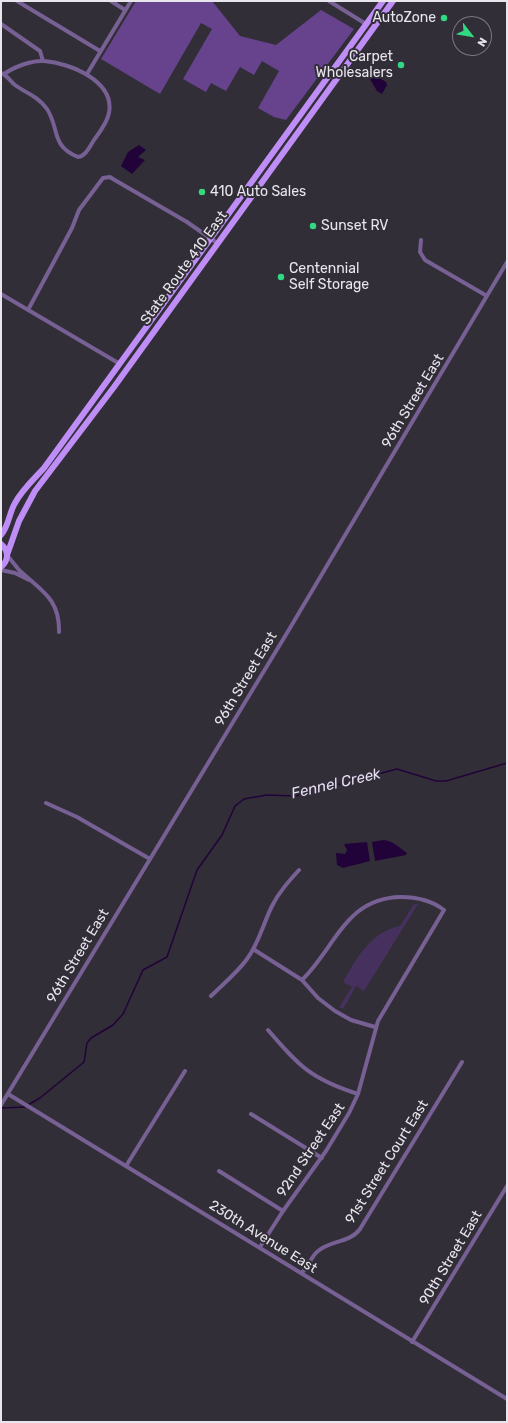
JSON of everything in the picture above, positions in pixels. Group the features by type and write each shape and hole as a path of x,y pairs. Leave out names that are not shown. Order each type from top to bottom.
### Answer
{"main road":[{"name":"State Route 410 East","path":"1,535 5,530 9,514 18,498 44,468 383,1"},
{"name":"State Route 410 East","path":"1,568 6,561 19,521 35,491 393,1"},
{"path":"1,544 5,548 7,555"}],"street":[{"path":"17,1 100,52"},
{"path":"111,1 125,10"},
{"path":"87,74 131,1"},
{"path":"329,1 366,24"},
{"path":"1,24 40,51 43,61"},
{"path":"43,61 74,68 87,74 101,88 110,104 106,122 84,154 78,156 66,150 59,142 55,134 52,120 46,108 35,97 13,84 2,73 19,66 43,61"},
{"path":"28,310 72,228 79,210 103,178 106,177 114,179 188,222 217,243"},
{"path":"421,240 420,252 425,260 487,296"},
{"name":"96th Street East","path":"1,1104 150,859 507,262"},
{"path":"1,294 120,364"},
{"path":"7,555 18,569 44,590 54,605 58,616 59,632"},
{"path":"1,568 15,573 34,583"},
{"path":"46,803 77,817 150,859"},
{"path":"211,996 236,972 253,950 272,907 287,883 299,870"},
{"name":"92nd Street East","path":"260,1247 283,1211 322,1158 350,1113 358,1094 375,1027 444,910 436,904 423,899 406,897 384,898 358,911 344,924 319,961 302,980"},
{"path":"253,950 302,980 318,998 336,1011 351,1020 375,1027"},
{"path":"268,1030 306,1071 330,1085 358,1094"},
{"name":"91st Street Court East","path":"301,1273 305,1271 317,1251 326,1246 349,1239 356,1235 462,1062"},
{"path":"126,1166 186,1070"},
{"name":"230th Avenue East","path":"8,1094 507,1399"},
{"path":"251,1114 322,1158"},
{"path":"219,1171 283,1211"},
{"name":"90th Street East","path":"412,1342 506,1191 507,1186"}],"shaded area":[{"path":"136,1 212,1 240,36 276,45 321,10 354,29 286,120 274,117 258,108 279,71 262,61 254,75 240,67 226,91 211,83 206,92 183,79 212,29 201,23 160,94 101,59"},
{"path":"368,71 386,82 387,85 382,94 377,91 367,74"},
{"path":"139,145 146,150 138,157 145,160 132,174 121,166 128,152"},
{"path":"384,840 396,845 407,853 406,855 375,861 372,842"},
{"path":"367,842 370,861 343,868 337,865 336,853 345,854 347,850 344,844"},
{"path":"414,904 418,904 364,991 356,986 343,1009 339,1007 352,987 343,982 360,955 373,940 381,934 400,926"}],"waterway":[{"name":"Fennel Creek","path":"28,1105 40,1098 84,1062 87,1043 91,1038 113,1025 123,1014 143,970 167,957 197,870 222,835 235,806 244,799 267,795 295,796 397,769 436,781 446,781 507,763"},
{"name":"Fennel Creek","path":"1,1108 25,1107"}],"place":[{"name":"AutoZone","path":"444,18"},
{"name":"Carpet Wholesalers","path":"401,65"},
{"name":"410 Auto Sales","path":"202,192"},
{"name":"Sunset RV","path":"313,226"},
{"name":"Centennial Self Storage","path":"281,277"}]}
